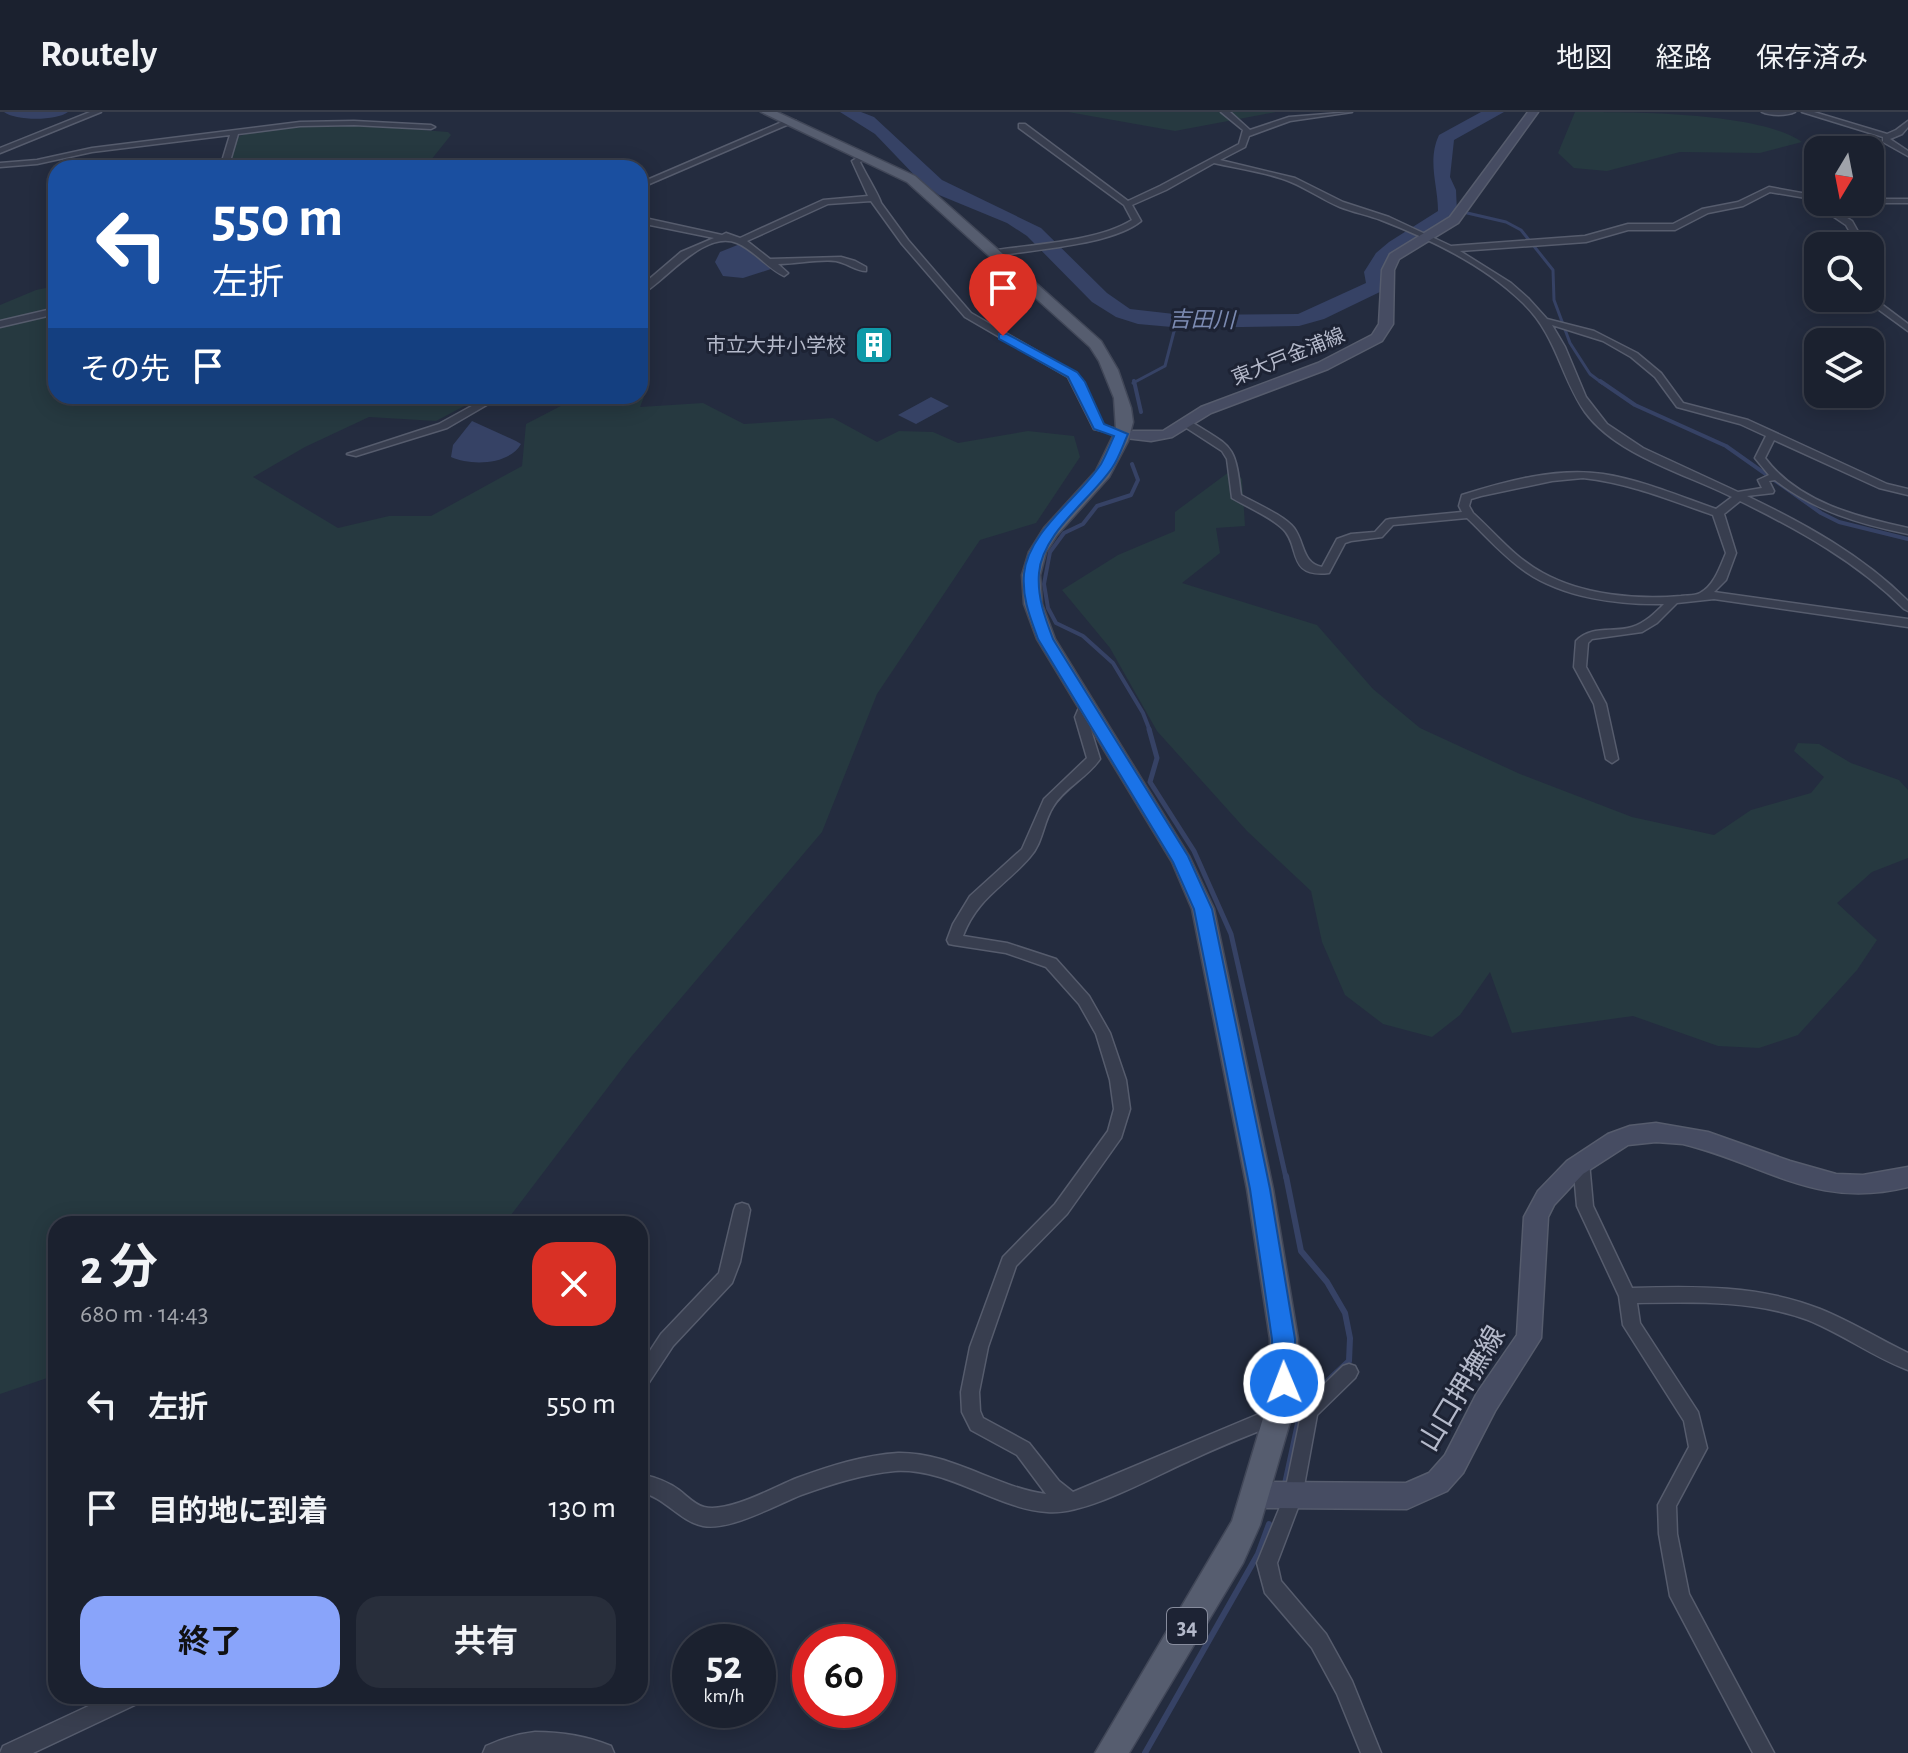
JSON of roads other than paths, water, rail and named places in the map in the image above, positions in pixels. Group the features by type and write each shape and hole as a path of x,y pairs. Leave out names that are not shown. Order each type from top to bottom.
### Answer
{"main road":[{"name":"東大戸金浦線","path":"1122,434 1159,436 1215,406 1332,362 1377,338 1383,331 1388,314 1391,263 1418,235 1449,224 1533,112"},
{"name":"34","path":"779,115 866,156 928,191 1096,344 1113,372 1121,396 1125,419 1122,434 1106,467 1052,529 1036,557 1031,572 1031,590 1038,623 1085,706 1182,861 1203,909 1260,1189 1280,1315 1284,1383 1255,1495 1232,1552 1111,1753"},
{"name":"山口押撫線","path":"1255,1495 1407,1496 1438,1482 1454,1464 1486,1402 1529,1338 1536,1217 1542,1202 1562,1178 1581,1162 1627,1135 1672,1134 1698,1138 1797,1174 1836,1184 1861,1186 1908,1177"}],"street":[{"path":"0,151 97,112"},
{"path":"1127,204 1242,145 1247,129 1225,112"},
{"path":"1247,134 1289,119 1348,112"},
{"path":"1766,112 1791,112"},
{"path":"1806,112 1887,136 1899,132 1908,123"},
{"path":"648,182 779,115"},
{"path":"0,165 37,162 92,150 300,124 431,127"},
{"path":"997,253 1096,237 1132,225 1138,219 1127,204 1022,126"},
{"path":"226,160 234,133"},
{"path":"1887,136 1886,140 1908,154"},
{"path":"866,156 856,161 876,198 907,243 973,320 1072,375 1079,382 1098,427 1122,434"},
{"path":"1214,161 1287,178 1450,249 1518,294 1550,322 1603,338 1638,359 1658,375 1673,401 1680,405 1731,417 1883,486 1908,492"},
{"path":"1450,249 1586,239 1628,227 1675,227 1705,211 1740,204 1769,189 1804,195"},
{"path":"741,241 826,202 876,198"},
{"path":"1884,201 1908,201"},
{"path":"1839,216 1854,232"},
{"path":"648,221 741,241 784,273"},
{"path":"648,285 684,254 726,236"},
{"path":"767,261 785,263 834,257 853,261 863,269"},
{"path":"1884,310 1908,328"},
{"path":"0,324 48,313"},
{"path":"1550,322 1582,401 1597,423 1636,448 1739,496 1881,579 1908,607"},
{"path":"352,454 443,426 483,404"},
{"path":"1186,423 1226,449 1232,459 1236,496 1288,527 1294,535 1300,560 1308,569 1325,571 1338,542 1346,537 1378,535 1390,522 1469,515"},
{"path":"1772,434 1760,458 1773,477 1816,505 1840,516 1908,531"},
{"path":"1718,513 1644,488 1572,475 1466,497 1464,506 1469,515 1537,575 1551,581 1617,597 1674,600 1705,594 1772,600 1908,623"},
{"path":"1718,513 1739,496 1751,491 1769,491 1763,480 1773,477"},
{"path":"1705,594 1720,580 1731,553 1718,513"},
{"path":"1612,759 1600,704 1580,667 1582,641 1589,635 1635,631 1651,623 1674,600"},
{"path":"1071,1502 1052,1487 1023,1449 977,1424 971,1412 970,1392 979,1347 1009,1262 1061,1209 1115,1133 1122,1109 1118,1080 1097,1022 1084,1000 1051,963 1007,948 954,940 961,916 977,895 1028,851 1036,840 1050,802 1094,759 1081,717 1085,706"},
{"path":"1581,1162 1585,1206 1627,1296 1632,1325 1692,1418 1698,1448 1667,1505 1668,1534 1680,1596 1764,1753"},
{"path":"648,1369 667,1340 726,1278 742,1210"},
{"path":"1627,1296 1702,1294 1780,1304 1814,1315 1908,1362"},
{"path":"1349,1372 1309,1411 1293,1497 1267,1563 1272,1586 1319,1641 1345,1688 1371,1753"},
{"path":"648,1484 673,1495 693,1515 709,1518 729,1514 816,1481 858,1469 915,1462 933,1465 1027,1499 1071,1502 1278,1415"},
{"path":"10,1753 115,1704"},
{"path":"493,1753 525,1742 560,1741 604,1753"}],"water":[{"path":"740,244 771,269 743,278 723,276 715,262 720,252"},
{"path":"931,397 949,406 916,424 898,415"},
{"path":"472,421 521,444 508,456 489,462 469,462 451,457 453,445"}],"waterway":[{"name":"吉田川","path":"13,112 59,112"},
{"name":"吉田川","path":"849,112 871,122 926,176 946,191 1014,219 1034,232 1111,306 1138,317 1208,322 1299,320 1317,315 1377,286 1374,272 1383,257 1448,213 1447,190 1441,177 1445,139 1451,133 1495,112"},
{"path":"1450,209 1506,222 1521,230 1553,270 1554,300 1570,343 1590,374 1602,383"},
{"path":"1134,382 1165,366 1177,320"},
{"path":"1600,381 1635,405 1726,446 1821,513 1839,522 1908,539"},
{"path":"1134,382 1141,412"},
{"path":"1132,464 1138,480 1131,495 1097,506 1083,524 1064,533 1050,552 1044,584 1048,608 1056,623 1083,636 1113,663 1143,713 1150,731"},
{"path":"1149,729 1157,758 1150,782 1194,851 1231,934 1286,1178"},
{"path":"1285,1484 1302,1405 1349,1361 1350,1338 1345,1313 1327,1282 1301,1251 1286,1176"},
{"path":"1145,1753 1258,1554 1269,1524"}],"place":[{"name":"市立大井小学校","path":"874,345"}]}
